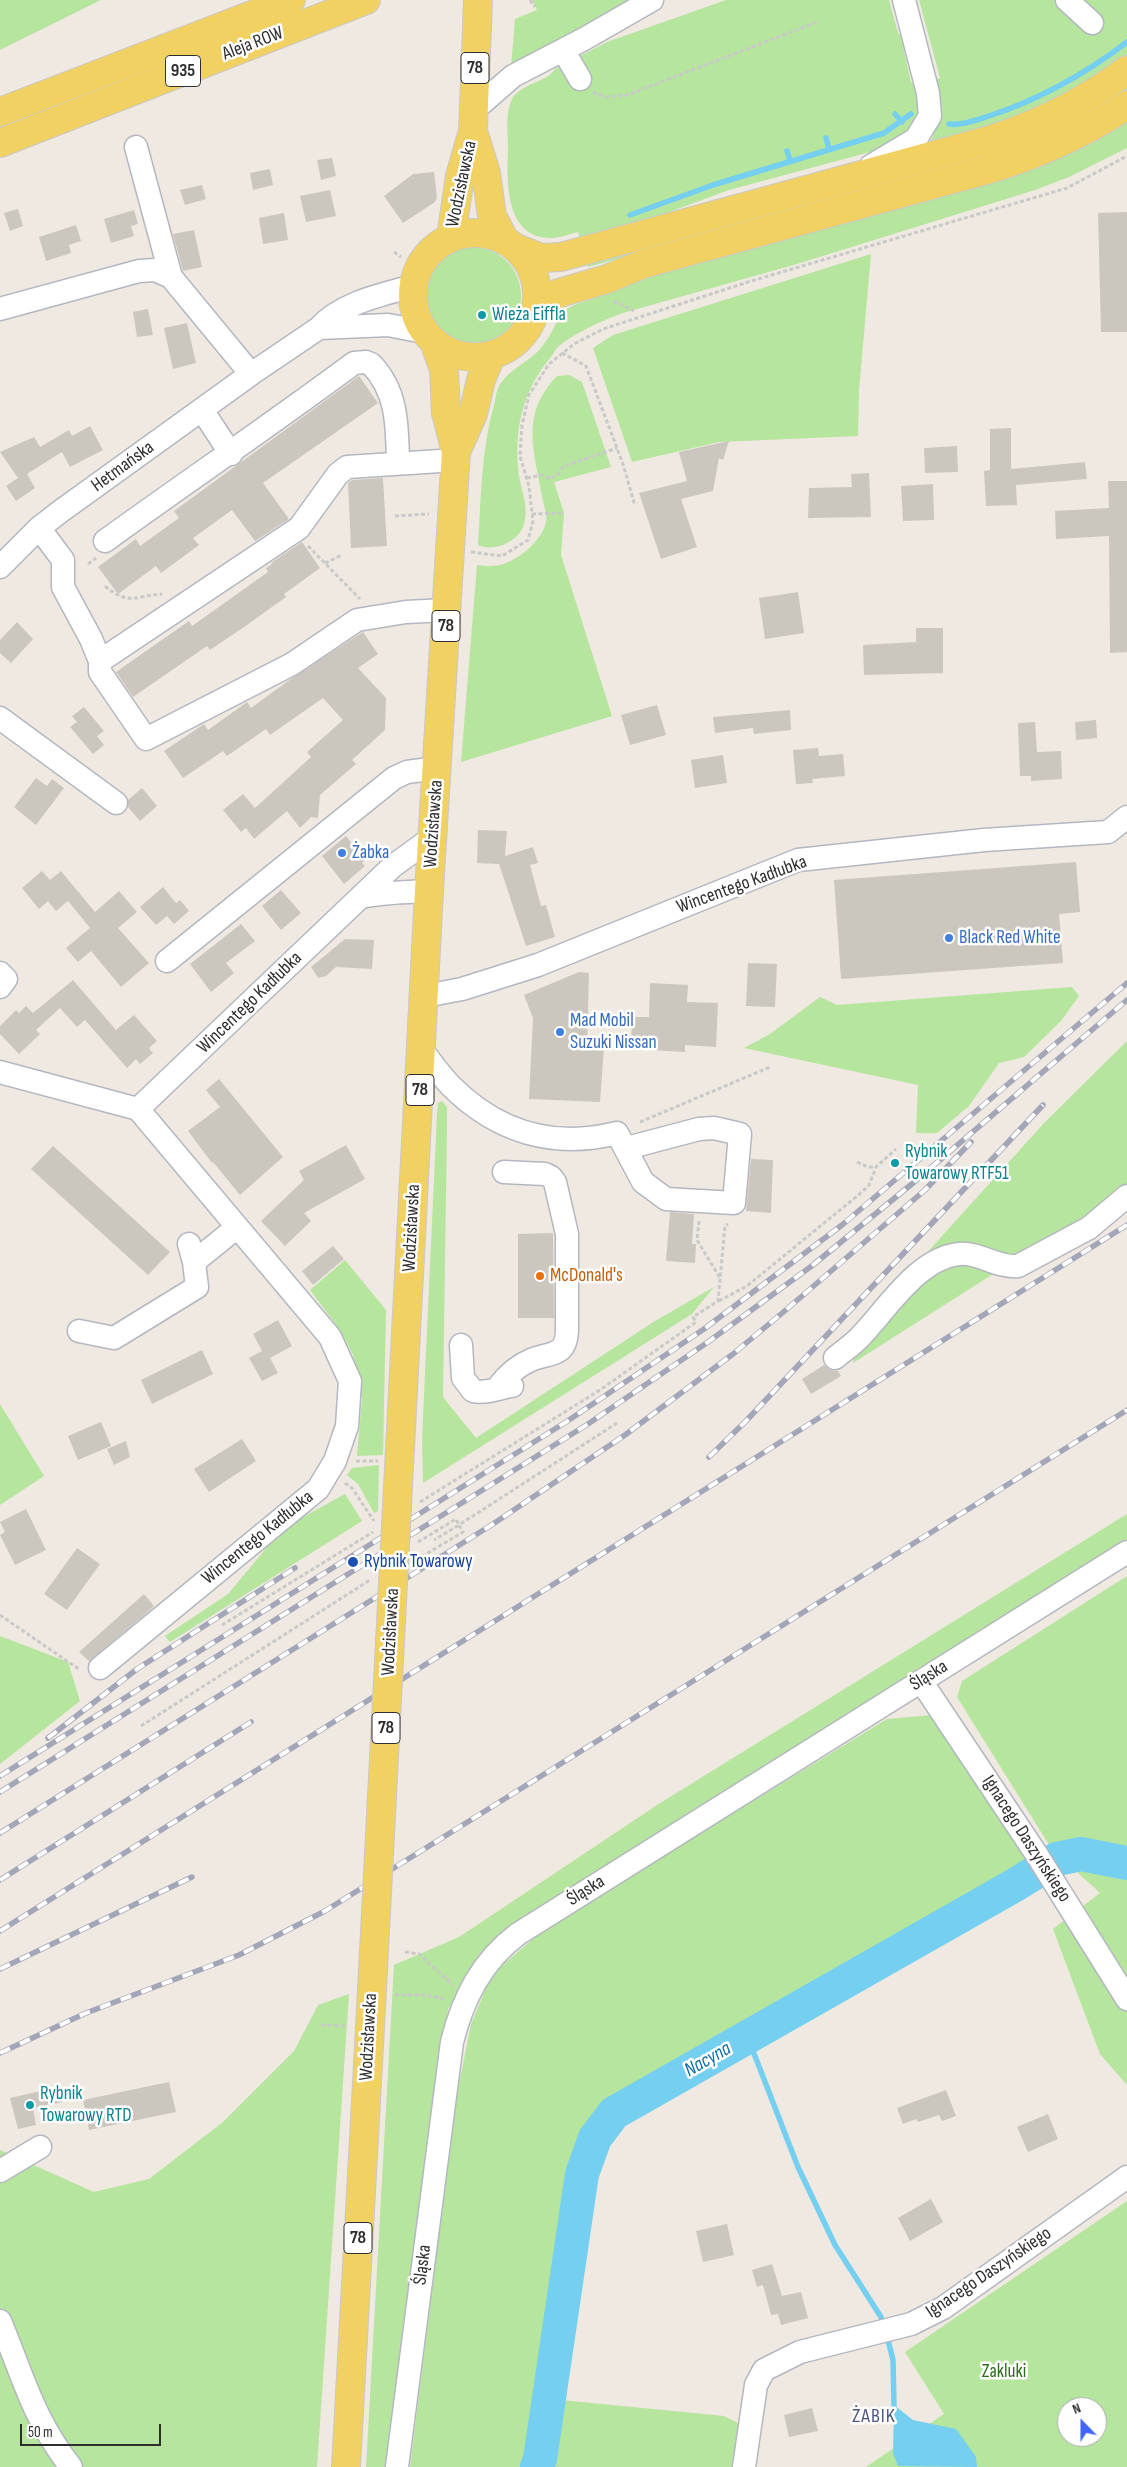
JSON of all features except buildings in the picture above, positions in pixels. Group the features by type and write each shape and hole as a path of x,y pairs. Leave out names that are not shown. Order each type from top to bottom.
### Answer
{"main road":[{"name":"Aleja ROW","path":"0,112 291,0"},
{"name":"Aleja ROW","path":"0,143 366,0"},
{"name":"Wodzisławska","path":"451,238 460,176 473,120 478,0"},
{"path":"511,244 541,258 561,257 993,139 1035,124 1077,103 1127,70"},
{"path":"536,308 559,293 607,279 643,264 1027,157 1082,132 1127,105"},
{"name":"Wodzisławska","path":"473,120 486,173 492,216 511,244"},
{"name":"78","path":"469,233 488,234 511,244 528,262 536,280 536,308 530,324 520,338 507,349 491,356 471,358 452,354 429,338 416,318 412,302 412,286 419,266 432,249 451,238 469,233"},
{"name":"Wodzisławska","path":"346,2467 371,2010 393,1454 422,1050 456,456 446,413 444,370 429,338"},
{"name":"Wodzisławska","path":"456,456 473,414 481,380 491,356"}],"street":[{"path":"473,120 513,76 652,0"},
{"path":"851,178 916,139 930,116 928,93 904,0"},
{"path":"1067,0 1092,23"},
{"path":"563,50 580,79"},
{"path":"136,147 171,277 251,374"},
{"path":"0,309 139,271 155,270 171,277"},
{"name":"Hetmańska","path":"0,567 39,528 251,374 319,328 328,318 354,304 412,286"},
{"path":"319,328 388,325 429,338"},
{"path":"105,540 204,470 231,454 354,364 366,362 376,369 390,391 394,403 398,462"},
{"path":"202,410 231,454"},
{"path":"100,661 296,530 338,474 347,467 456,456"},
{"path":"39,528 63,560 63,587 100,661 100,672 146,739 292,664 357,620 406,612 446,610"},
{"path":"0,718 116,803"},
{"name":"Wodzisławska","path":"167,961 394,778 407,772 438,768"},
{"name":"Wincentego Kadłubka","path":"425,996 462,988 538,965 798,860 984,840 1108,832 1127,817"},
{"name":"Wincentego Kadłubka","path":"100,1668 318,1489 332,1467 347,1426 350,1381 330,1337 236,1228 138,1109 406,854 433,838"},
{"path":"361,897 385,892 403,893 430,890"},
{"path":"0,974 6,979 0,987"},
{"path":"422,1050 450,1085 473,1106 492,1119 514,1130 537,1136 622,1140 714,1128 740,1134 734,1203 666,1199 643,1182 622,1140"},
{"path":"0,1072 138,1109"},
{"path":"461,1345 462,1370 466,1386 472,1391 488,1392 498,1387 519,1384 533,1376 540,1371 549,1357 562,1348 567,1339 567,1234 558,1192 551,1177 545,1174 504,1172"},
{"path":"834,1358 861,1337 912,1279 945,1258 970,1254 1007,1267 1018,1266 1088,1228 1127,1196"},
{"path":"78,1332 114,1338 197,1287 192,1253 236,1228"},
{"name":"Śląska","path":"397,2467 450,2051 454,2030 465,2002 489,1961 518,1934 1127,1552"},
{"name":"Ignacego Daszyńskiego","path":"921,1681 1037,1855 1127,1999"},
{"path":"0,2171 40,2147"},
{"name":"Ignacego Daszyńskiego","path":"744,2467 756,2385 764,2370 800,2352 911,2324 943,2308 1127,2177"},
{"path":"0,2321 25,2389 38,2416 49,2437 71,2467"}],"path":[{"path":"530,0 534,7"},
{"path":"580,79 598,95 611,97 627,95 820,21"},
{"path":"450,551 502,556 528,540 532,514 527,478 520,456 522,424 529,395 549,364 562,353 596,333 621,323 748,282 1066,188 1127,156"},
{"path":"394,252 401,257"},
{"path":"562,353 586,366 617,448 636,506"},
{"path":"527,478 542,475 550,479 558,474 564,466 617,448"},
{"path":"532,514 564,513"},
{"path":"394,516 426,514"},
{"path":"296,530 325,563 377,616"},
{"path":"325,563 342,556"},
{"path":"105,586 118,597 136,598 169,594 176,596 184,604"},
{"path":"622,1140 684,1102 770,1068"},
{"path":"418,1503 600,1390 696,1322 694,1317 747,1286 862,1192 869,1185 876,1167 896,1149"},
{"path":"857,1162 868,1167 876,1167"},
{"path":"701,1200 697,1240 720,1279"},
{"path":"718,1302 725,1226 731,1222"},
{"path":"332,1467 393,1454"},
{"path":"222,1625 378,1528 352,1488 332,1467"},
{"path":"410,1548 456,1519 459,1524 434,1540"},
{"path":"0,1615 82,1671 98,1666 100,1668"},
{"path":"405,1952 419,1954 434,1966 465,2002"},
{"path":"321,2025 425,1995"}],"green space":[{"path":"0,0 101,0 0,50"},
{"path":"532,0 632,0 511,67 515,19 537,10"},
{"path":"726,0 889,0 898,33 904,38 907,50 904,51 911,82 917,87 920,110 917,124 885,148 729,190 656,217 580,239 578,232 552,238 536,236 525,229 517,218 512,205 508,176 508,116 510,104 516,94 547,77 555,69 607,42"},
{"path":"919,0 1127,0 1127,55 1090,82 1018,118 930,143 939,112 935,80 940,78"},
{"path":"1127,85 1127,91 1097,110 1065,127 998,154 588,267 586,262"},
{"path":"1127,120 1127,148 1069,177 1035,190 797,264 623,313 573,336 556,349 541,370 527,396 523,410 517,452 526,512 523,527 515,538 504,545 484,547 478,545 486,440 499,385 509,374 541,348 564,311 596,298 594,289"},
{"path":"472,247 491,251 507,261 517,277 521,296 517,315 507,331 491,341 472,345 453,341 437,331 427,315 423,296 427,277 437,261 453,251"},
{"path":"871,254 859,390 858,436 719,442 632,462 593,348 613,335"},
{"path":"569,375 582,382 611,467 554,482 564,513 561,555 612,716 461,762 477,565 490,566 509,562 533,545 543,530 546,516 533,448 534,419 545,390 557,376"},
{"path":"1072,987 1079,996 1061,1021 1024,1057 999,1063 969,1106 937,1133 916,1133 918,1085 744,1048 770,1034 820,997 837,1005"},
{"path":"1127,1041 1127,1189 853,1363 858,1329 1044,1123"},
{"path":"442,1101 447,1107 443,1397 476,1438 655,1321 714,1287 692,1314 423,1483 422,1439 437,1114 438,1103"},
{"path":"345,1260 386,1310 383,1455 357,1456 362,1399 353,1355 340,1330 310,1290"},
{"path":"0,1404 44,1476 0,1505"},
{"path":"379,1465 378,1511 374,1513 358,1484 347,1475 352,1468"},
{"path":"345,1494 362,1521 170,1642 165,1636 228,1594 283,1528"},
{"path":"1127,1514 1127,1541 572,1887 509,1930 470,1973 448,2009 388,2467 366,2467 394,1965 459,1937 657,1805"},
{"path":"1127,1576 1127,2085 1100,2054 1053,1929 1100,1893 1051,1848 957,1697 962,1681"},
{"path":"0,1636 68,1662 80,1701 0,1764"},
{"path":"933,1715 1030,1864 932,1924 943,1932 614,2120 597,2152 581,2237 551,2440 543,2467 410,2467 456,2099 471,2024 492,1974 547,1927 887,1719"},
{"path":"349,1994 317,2467 0,2467 0,2150 94,2192 149,2179 223,2122 294,2051 318,2005"},
{"name":"Zakluki","path":"1127,2201 1127,2467 866,2467 944,2414 905,2352"},
{"path":"561,2400 724,2416 738,2423 735,2467 548,2467 558,2434"}],"water":[{"path":"894,2405 913,2420 956,2429 976,2457 977,2467 898,2466 893,2453"}],"waterway":[{"path":"949,124 963,123 986,117 1024,103 1077,76 1127,42"},
{"path":"895,114 902,122"},
{"path":"630,215 713,185 884,133 911,114"},
{"path":"826,138 829,149"},
{"path":"787,151 790,161"},
{"name":"Nacyna","path":"537,2467 540,2459 582,2174 595,2138 614,2113 1015,1885 1057,1859 1081,1854 1127,1863"},
{"path":"748,2038 798,2167 835,2245 881,2317 884,2327"},
{"path":"887,2336 893,2360 894,2405"}],"railway":[{"path":"0,1776 566,1422 704,1329 842,1225 1127,983"},
{"path":"0,1792 588,1424 708,1342 813,1265 913,1183 1127,1000"},
{"path":"709,1457 746,1421 1043,1105"},
{"path":"0,1833 493,1524 625,1435 733,1354 787,1309 925,1190 971,1142"},
{"path":"0,1931 1127,1225"},
{"path":"0,2053 86,2013 239,1955 325,1911 1127,1410"},
{"path":"48,1738 137,1669 295,1568"},
{"path":"0,1880 251,1722"},
{"path":"0,1969 192,1877"}],"place":[{"name":"Wieża Eiffla","path":"482,315"},
{"name":"Żabka","path":"342,853"},
{"name":"Black Red White","path":"949,938"},
{"name":"Mad Mobil Suzuki Nissan","path":"560,1032"},
{"name":"Rybnik Towarowy RTF51","path":"895,1163"},
{"name":"McDonald's","path":"540,1276"},
{"name":"Rybnik Towarowy","path":"353,1562"},
{"name":"Rybnik Towarowy RTD","path":"30,2105"}],"district":[{"name":"ŻABIK","path":"874,2417"}]}
